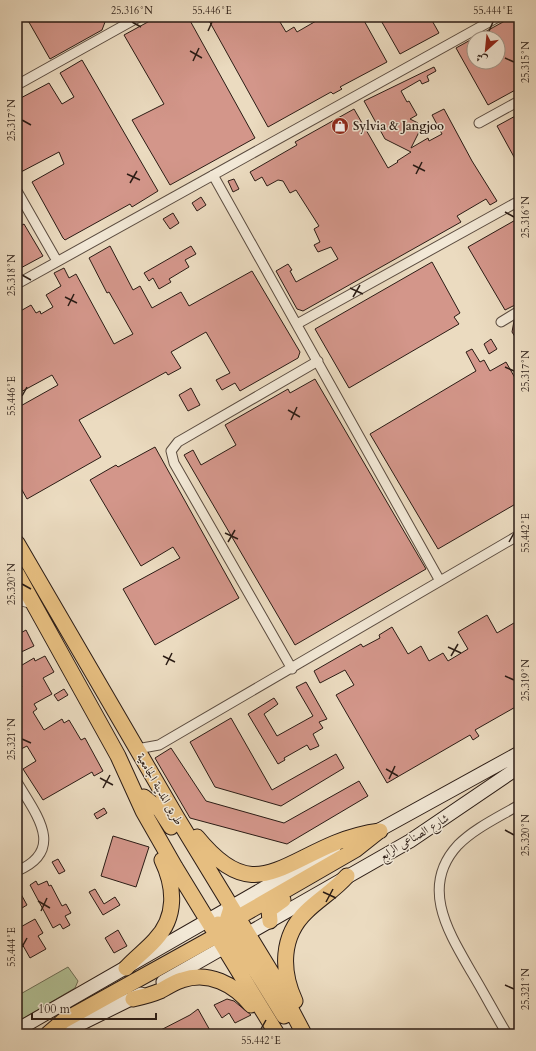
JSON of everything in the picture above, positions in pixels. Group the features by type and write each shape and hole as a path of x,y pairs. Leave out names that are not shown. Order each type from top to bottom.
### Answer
{"main road":[{"name":"طريق المدينة الجامعية","path":"17,543 215,882 226,929 274,977 304,1034"},
{"name":"طريق المدينة الجامعية","path":"17,574 118,756 131,783 226,929 274,1028"},
{"path":"478,775 519,744"},
{"name":"شارع الصناعي الرابع","path":"226,929 306,865 380,831 519,753"},
{"name":"شارع الصناعي الرابع","path":"226,929 270,921 410,840 519,767"},
{"path":"479,794 519,777"},
{"path":"144,804 160,810 206,884 211,885 215,882"},
{"path":"126,968 156,940 165,926 171,910 172,890 170,879 150,834 144,804"},
{"path":"176,816 188,826 213,856 224,864 249,873 262,874 275,872 334,843 364,833 380,831"},
{"path":"48,1034 63,1021 226,929 365,843 380,831"},
{"path":"270,921 268,916 269,910 273,906 349,861 365,843"},
{"path":"311,1034 288,984 285,969 285,954 295,925 305,913 333,890 347,876"},
{"path":"17,1030 126,968 226,929"},
{"path":"133,999 226,929"},
{"path":"226,929 295,1034"},
{"path":"60,1034 133,999 159,991 182,980 205,977 228,984 238,991 274,1028"}],"street":[{"path":"118,17 124,26"},
{"path":"17,85 139,17"},
{"path":"17,284 498,17"},
{"path":"479,123 519,102"},
{"path":"214,175 440,581"},
{"path":"17,191 57,261"},
{"path":"297,324 519,201"},
{"path":"502,322 519,311"},
{"path":"292,669 171,458 171,452 178,442 318,361"},
{"path":"137,749 159,745 292,669 519,535"},
{"path":"17,600 34,604"},
{"path":"146,765 159,745"},
{"path":"17,782 38,817 44,828 45,842 36,859 27,867 17,871 29,860 35,850 39,830 38,817"},
{"path":"507,1034 446,928 440,903 440,890 445,865 451,854 459,845 468,836 519,805"}],"green space":[{"path":"68,967 78,981 75,988 17,1022 17,996"}],"building":[{"path":"26,17 102,17 105,22 102,30 50,59"},
{"path":"157,17 188,17 255,138 170,185 132,120 164,104 124,35"},
{"path":"207,17 277,17 286,32 294,27 297,32 323,17 362,17 387,62 340,87 342,89 333,94 331,92 268,127"},
{"path":"379,17 430,17 439,33 400,54"},
{"path":"512,17 519,17 519,88 488,105 468,70 506,70 506,30 488,30"},
{"path":"466,42 466,66 456,48"},
{"path":"82,60 158,191 132,207 130,204 65,240 32,182 64,164 59,152 19,173 17,169 17,100 49,83 62,104 74,97 60,73"},
{"path":"434,67 436,71 427,76 429,81 422,84 420,80 401,91 417,115 410,119 418,123 417,126 421,128 411,148 428,138 429,141 442,134 432,115 444,109 472,161 497,201 490,205 486,199 457,216 461,222 303,311 297,309 276,271 288,264 292,270 290,271 296,282 338,259 331,247 318,252 314,245 320,242 314,229 319,226 296,190 290,193 283,181 278,180 267,186 262,177 255,181 250,172 297,145 295,142 354,109 388,168 411,152 385,139 364,101"},
{"path":"519,114 519,166 497,126"},
{"path":"234,179 239,189 233,192 228,181"},
{"path":"201,197 206,205 197,211 192,203"},
{"path":"173,213 179,223 170,229 163,219"},
{"path":"519,218 519,303 505,310 468,247"},
{"path":"24,224 43,256 17,270 17,228"},
{"path":"110,246 133,290 140,286 152,308 181,292 189,306 252,271 300,352 298,358 240,391 235,383 222,390 216,380 230,373 206,332 171,352 181,368 168,375 166,372 79,420 101,457 27,499 17,481 17,408 58,385 52,375 17,394 17,313 31,305 36,313 40,311 41,314 53,307 46,295 61,286 54,273 64,268 69,278 76,274 114,344 133,334 109,292 107,293 89,258"},
{"path":"191,246 196,254 185,260 189,267 169,279 171,282 159,289 153,278 149,281 144,273"},
{"path":"432,262 460,313 454,317 459,324 349,388 315,329"},
{"path":"519,318 519,343 512,332 514,321"},
{"path":"491,339 497,349 489,354 484,344"},
{"path":"472,349 480,362 484,360 490,371 506,362 519,385 519,502 438,549 370,434 476,371 466,352"},
{"path":"315,379 426,569 295,645 184,455 193,450 201,465 236,445 225,425 288,389 290,393"},
{"path":"191,388 200,405 188,411 179,395"},
{"path":"155,447 239,598 155,645 123,589 180,558 173,547 141,566 90,480 116,465 118,467"},
{"path":"487,615 497,633 519,620 519,705 475,730 479,736 473,740 470,735 387,783 336,695 354,685 345,670 320,683 314,671 361,644 363,647 380,638 379,635 392,627 408,654 421,646 429,661 443,653 448,661 468,649 458,632"},
{"path":"26,630 34,646 17,654 17,635"},
{"path":"45,656 54,672 43,678 52,694 34,704 37,709 33,712 44,730 62,719 64,723 69,720 81,740 85,738 103,771 94,776 92,772 43,800 23,769 36,761 27,746 17,751 17,690 22,687 17,678 17,668 34,658 35,661"},
{"path":"306,682 327,719 319,722 323,728 313,734 319,746 310,750 307,745 284,758 285,760 278,764 248,714 274,698 278,704 264,714 277,736 313,716 296,687"},
{"path":"64,689 68,695 58,701 54,695"},
{"path":"231,718 272,790 336,754 344,768 281,806 215,787 190,742"},
{"path":"171,748 206,801 284,823 359,781 368,796 287,844 190,818 155,758"},
{"path":"104,808 107,813 97,819 94,814"},
{"path":"113,836 149,847 136,887 101,876"},
{"path":"58,859 65,871 59,874 52,862"},
{"path":"36,881 38,885 47,881 49,886 51,885 62,906 66,904 71,913 65,916 70,925 63,929 60,924 53,928 30,885"},
{"path":"17,887 27,905 17,911"},
{"path":"95,889 104,904 115,897 120,905 103,915 89,892"},
{"path":"35,919 43,933 38,936 46,949 30,958 17,935 17,929"},
{"path":"118,930 127,946 114,953 105,938"},
{"path":"227,999 234,1001 251,1015 235,1023 229,1013 222,1018 214,1005"},
{"path":"198,1009 212,1034 153,1034 190,1015"}],"place":[{"name":"Sylvia & Jangjoo","path":"340,126"}]}
